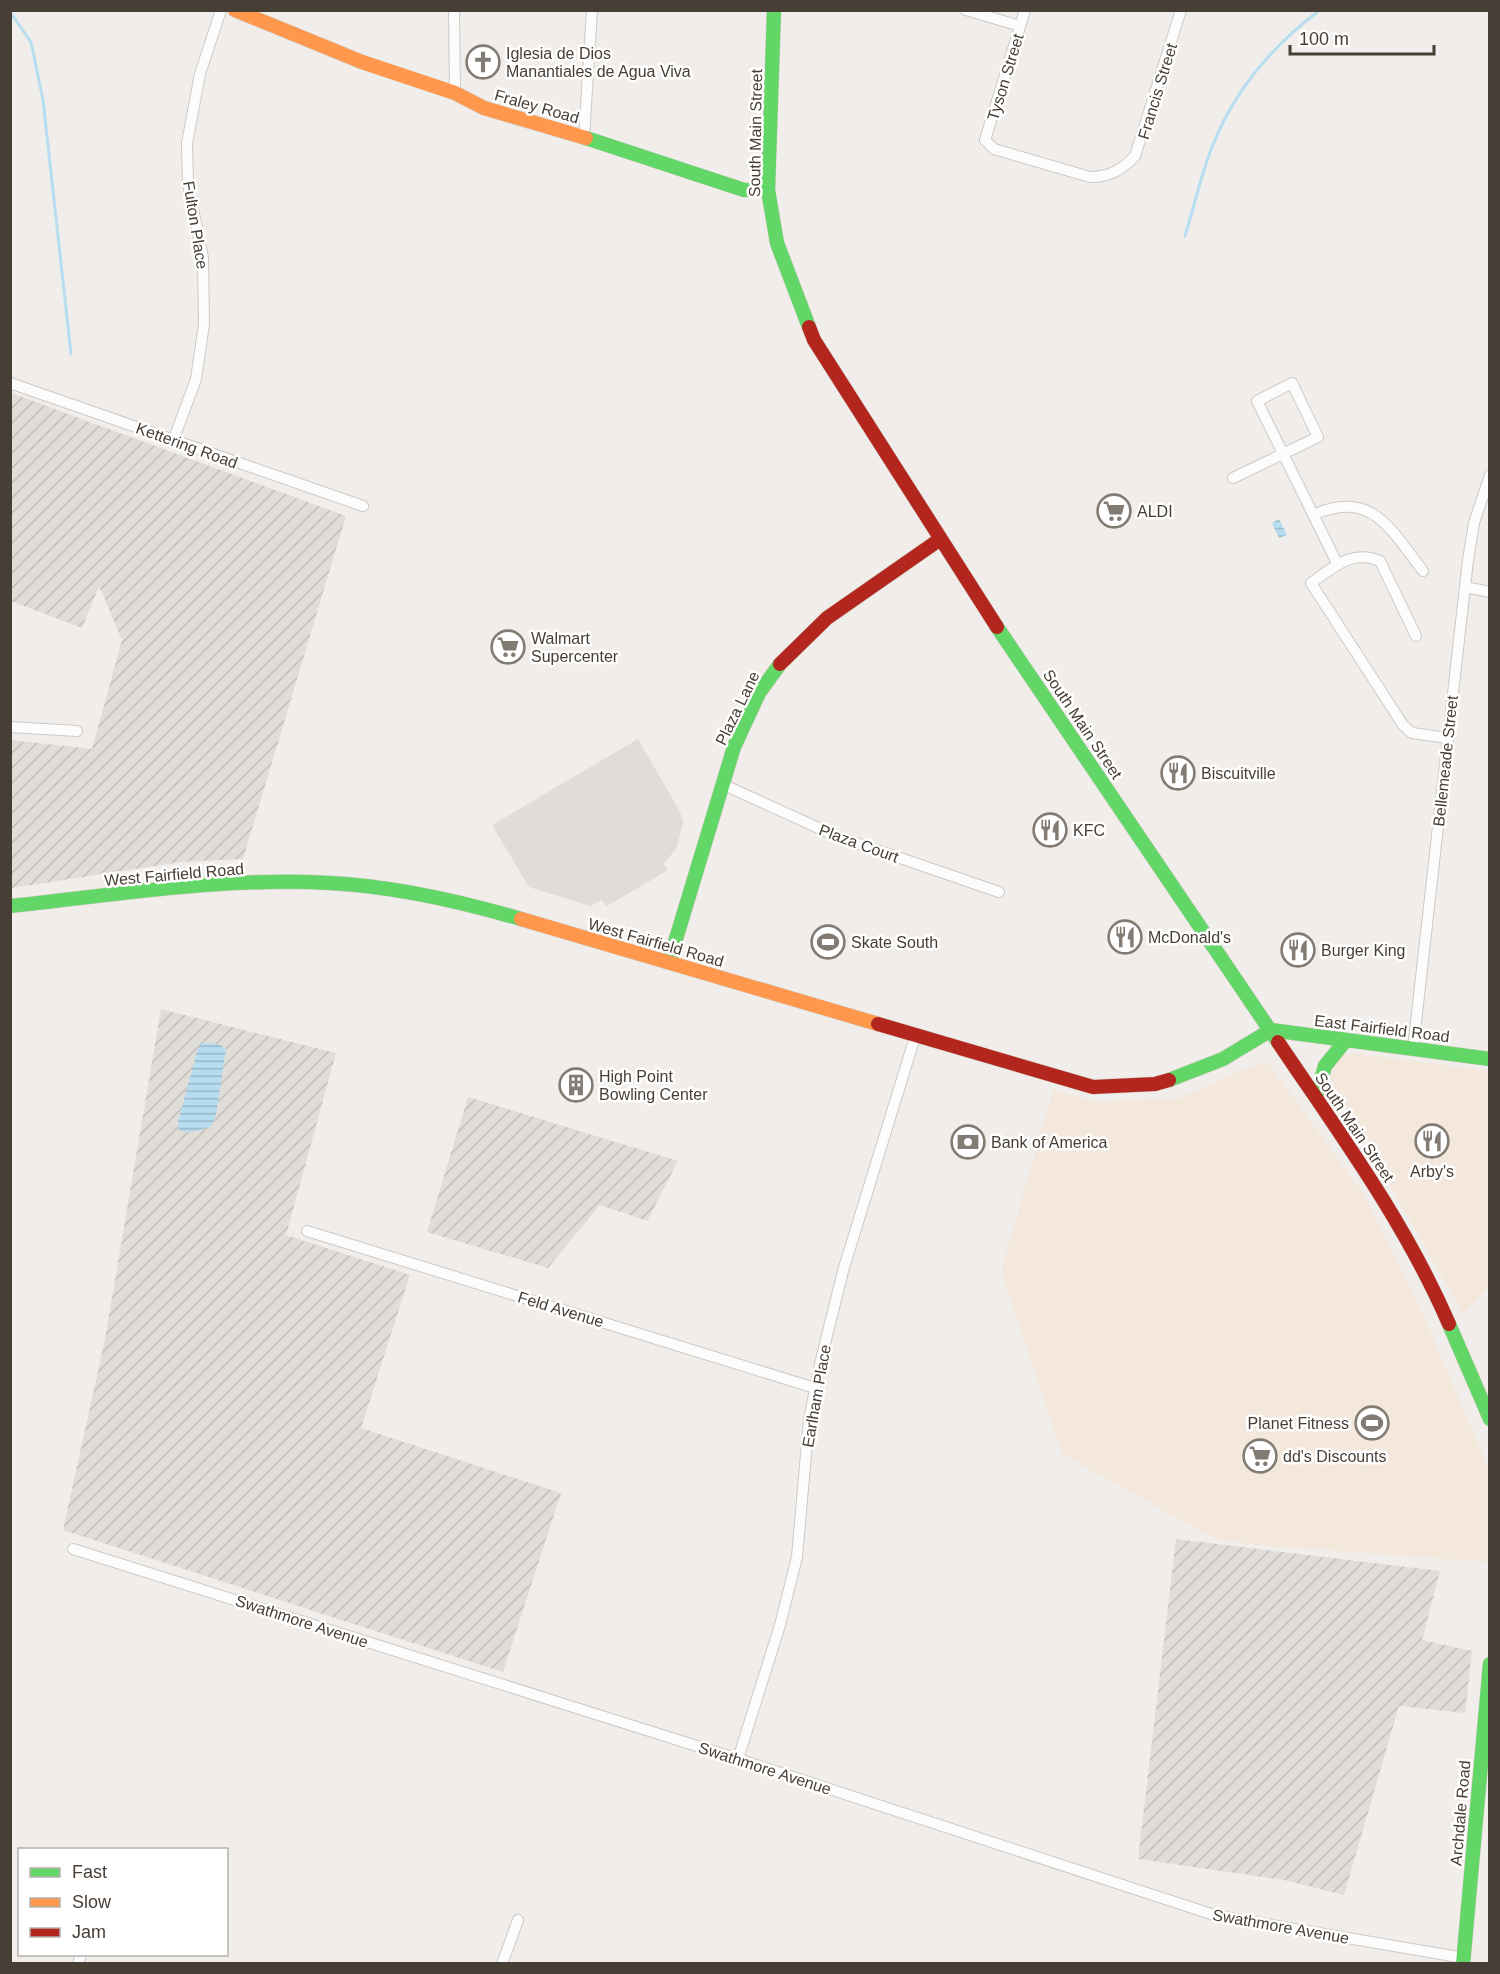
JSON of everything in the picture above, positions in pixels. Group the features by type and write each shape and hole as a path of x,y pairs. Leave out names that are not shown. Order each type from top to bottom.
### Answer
{"main road":[{"name":"Fraley Road","path":"235,10 362,62 455,93 484,108 584,137 744,190 768,190"},
{"name":"South Main Street","path":"774,10 768,190 777,243 786,272 810,330 939,540 1378,1189 1418,1255 1490,1419"},
{"name":"Plaza Lane","path":"669,963 722,784 742,730 770,676 806,636 837,609 939,540"},
{"name":"West Fairfield Road","path":"10,906 239,884 309,882 434,896 483,908 915,1037 1093,1087 1125,1088 1155,1084 1183,1076 1223,1059 1271,1030"},
{"name":"East Fairfield Road","path":"1271,1030 1490,1059"},
{"path":"1316,1097 1328,1057 1346,1040"},
{"name":"Archdale Road","path":"1463,1961 1490,1664"}],"street":[{"name":"Fulton Place","path":"173,441 196,379 204,324 203,258 188,184 187,144 200,74 221,10"},
{"path":"454,10 455,93"},
{"path":"584,137 592,10"},
{"path":"966,10 1020,26"},
{"name":"Tyson Street","path":"987,144 985,140 1025,10"},
{"name":"Francis Street","path":"987,144 994,149 1090,177 1112,175 1125,167 1140,146 1181,10"},
{"name":"Kettering Road","path":"10,383 363,506"},
{"path":"1233,478 1282,454 1318,437 1292,383 1257,401 1282,454 1338,565"},
{"name":"Bellemeade Street","path":"1413,1049 1465,587 1474,523 1490,475"},
{"path":"1313,515 1342,508 1376,515 1398,536 1423,571"},
{"path":"1416,636 1380,561 1358,556 1338,565 1311,583 1403,725 1412,733 1448,738"},
{"path":"1465,587 1490,592"},
{"path":"10,726 77,730"},
{"name":"Plaza Court","path":"722,784 836,836 999,892"},
{"name":"Earlham Place","path":"738,1759 780,1625 797,1557 809,1420 843,1271 915,1037"},
{"name":"Feld Avenue","path":"307,1231 815,1388"},
{"name":"Swathmore Avenue","path":"73,1549 738,1759 1214,1915 1463,1961"},
{"path":"502,1964 518,1920"}],"shaded area":[{"path":"11,393 346,516 243,859 181,862 11,888 11,740 92,749 122,640 99,586 82,628 11,601"},
{"path":"638,739 680,812 683,822 677,847 664,864 668,870 607,906 601,900 590,906 529,887 492,825"},
{"path":"161,1009 336,1053 286,1235 410,1275 361,1428 561,1493 503,1672 63,1530 105,1339"},
{"path":"1351,1053 1489,1071 1489,1287 1463,1314 1335,1088 1329,1073 1339,1055"},
{"path":"1266,1060 1363,1193 1416,1298 1489,1469 1489,1562 1256,1545 1213,1538 1062,1454 1001,1272 1053,1090 1096,1102 1180,1098"},
{"path":"468,1097 678,1161 647,1221 600,1205 548,1268 427,1232"},
{"path":"1176,1539 1440,1571 1422,1640 1472,1651 1465,1713 1399,1706 1344,1895 1284,1880 1138,1859"}],"water":[{"path":"1279,519 1287,535 1279,538 1272,523"},
{"path":"202,1043 218,1044 226,1049 216,1115 211,1126 187,1132 179,1130 178,1122 198,1048"}],"waterway":[{"path":"1185,236 1208,158 1231,107 1271,54 1320,10"},
{"path":"10,12 31,42 43,100 71,354"}],"traffic: fast":[{"path":"774,10 768,190 777,243 809,327"},
{"path":"586,138 744,190 768,190"},
{"path":"997,627 1278,1042"},
{"path":"669,962 734,747 759,693 780,664"},
{"path":"10,906 209,885 329,883 402,891 450,900 521,919"},
{"path":"1169,1080 1223,1059 1271,1030 1490,1059"},
{"path":"1316,1097 1325,1066 1346,1040"},
{"path":"1449,1324 1490,1419"},
{"path":"1463,1964 1490,1664"}],"traffic: slow":[{"path":"235,10 362,62 455,93 484,108 586,138"},
{"path":"521,919 878,1024"}],"traffic: jam":[{"path":"809,327 814,340 997,627"},
{"path":"780,664 827,618 939,540"},
{"path":"878,1024 1093,1087 1155,1084 1169,1080"},
{"path":"1278,1042 1392,1214 1432,1286 1449,1324"}],"place":[{"name":"Iglesia de Dios Manantiales de Agua Viva","path":"483,62"},
{"name":"ALDI","path":"1114,511"},
{"name":"Walmart Supercenter","path":"508,647"},
{"name":"Biscuitville","path":"1178,773"},
{"name":"KFC","path":"1050,830"},
{"name":"McDonald's","path":"1125,937"},
{"name":"Skate South","path":"828,942"},
{"name":"Burger King","path":"1298,950"},
{"name":"High Point Bowling Center","path":"576,1085"},
{"name":"Arby's","path":"1432,1141"},
{"name":"Bank of America","path":"968,1142"},
{"name":"Planet Fitness","path":"1372,1423"},
{"name":"dd's Discounts","path":"1260,1456"}]}
